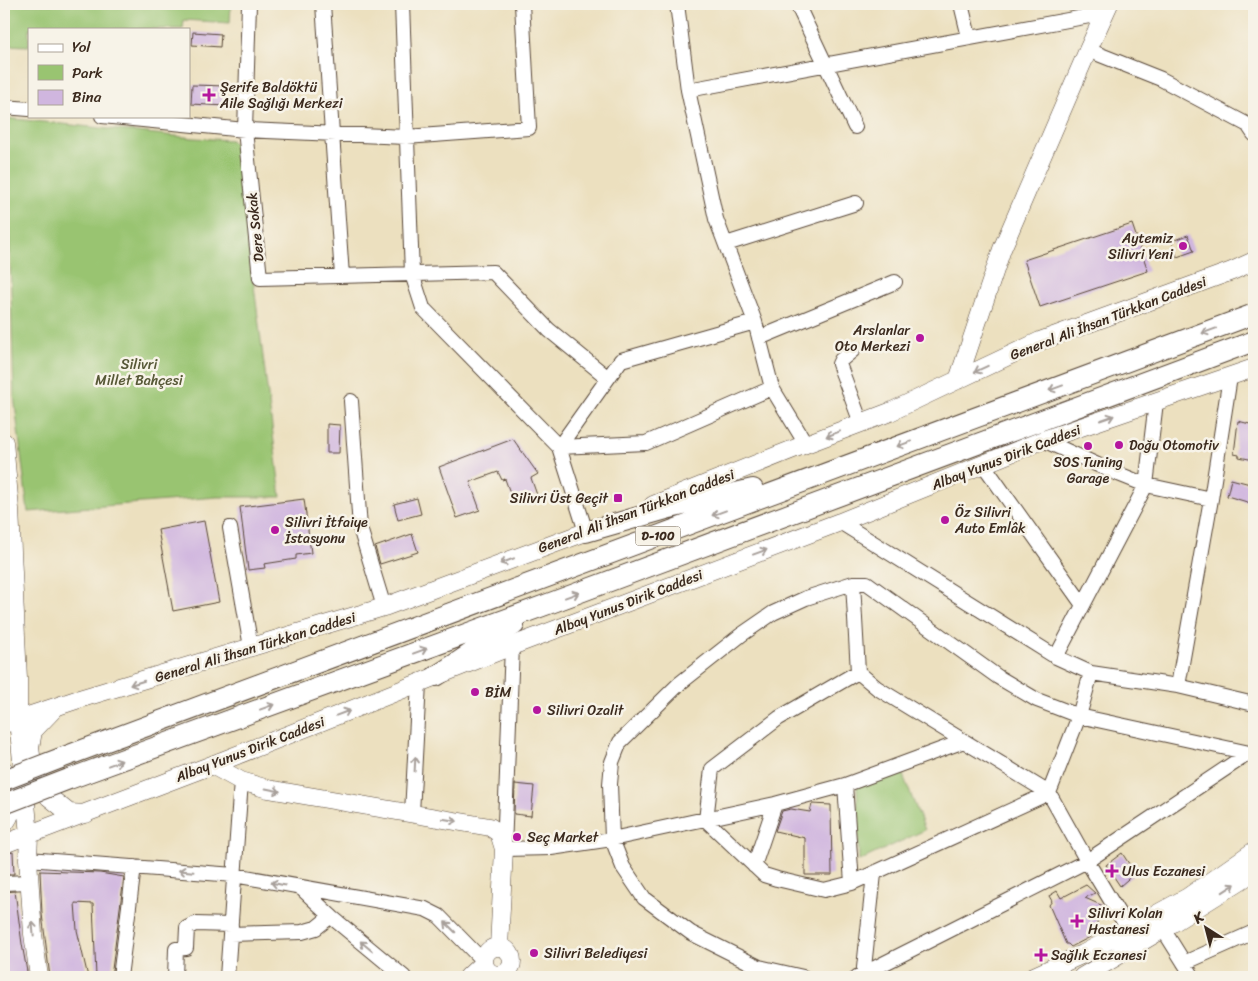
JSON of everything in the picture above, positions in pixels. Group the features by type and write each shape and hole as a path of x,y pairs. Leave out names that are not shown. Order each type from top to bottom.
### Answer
{"highway":[{"name":"D-100","path":"4,780 1254,314"},
{"name":"D-100","path":"4,804 1248,345"},
{"path":"586,532 670,508 816,477"},
{"path":"428,680 548,604"}],"main road":[{"path":"958,380 1002,249 1107,8"},
{"name":"General Ali İhsan Türkkan Caddesi","path":"11,722 384,607 586,532 890,412 1040,341 1232,271 1254,261"},
{"name":"Albay Yunus Dirik Caddesi","path":"4,844 86,814 512,646 840,522 1043,440 1254,368"},
{"path":"4,442 10,509 18,679 11,722 29,835 29,882 39,977"},
{"path":"56,707 32,731 30,748 32,762 39,783 49,797 69,813 86,814"},
{"path":"212,764 241,781 268,789 490,827 499,833 504,849 499,947"},
{"path":"4,770 12,787 12,811 9,819 4,824"},
{"path":"1032,977 1083,954 1188,897 1254,851"},
{"path":"1082,977 1254,872"},
{"path":"499,947 504,948 511,954 512,963 503,975 490,973 484,962 484,957 490,950 499,947"},
{"path":"468,977 484,962"}],"street":[{"name":"Dere Sokak","path":"248,4 245,130 260,278 493,272 549,330 608,378"},
{"path":"323,4 342,276"},
{"path":"402,4 412,274 423,308 559,447 586,532"},
{"path":"122,118 245,130 406,137 529,128 522,4"},
{"path":"677,4 688,90 716,219 755,322 772,388 806,444"},
{"path":"797,4 855,126"},
{"path":"961,4 969,37"},
{"path":"688,90 969,37 1107,8"},
{"path":"1088,50 1161,79 1248,125 1254,134"},
{"path":"4,107 28,109"},
{"path":"726,244 856,203"},
{"path":"759,338 895,282"},
{"path":"559,447 621,360 755,322"},
{"path":"853,350 838,364 862,423"},
{"path":"1178,686 1211,499 1230,377"},
{"path":"559,447 646,443 772,388"},
{"path":"351,401 360,528 384,607"},
{"path":"1056,657 1146,485 1156,402"},
{"path":"1043,440 1146,485 1211,499"},
{"path":"983,464 1083,605"},
{"path":"840,522 1056,657 1091,674 1178,686 1254,704"},
{"path":"230,528 252,647"},
{"path":"853,583 858,672 876,688 1049,793 1128,929"},
{"path":"803,977 759,967 691,933 644,898 623,867 612,839 610,784 612,762 620,742 679,684 772,613 806,598 853,583 867,583 998,677 1037,700 1079,716 1251,754"},
{"path":"512,646 504,849 551,848 612,839 775,804 845,785 964,741"},
{"path":"706,820 712,769 778,718 858,672"},
{"path":"706,820 764,875 824,890 852,883 1049,793 1079,716 1091,674"},
{"path":"412,813 428,680"},
{"path":"4,688 11,722"},
{"path":"861,976 1087,861 1251,754"},
{"path":"227,977 241,781"},
{"path":"845,785 852,883"},
{"path":"754,866 775,804"},
{"path":"28,858 234,875 425,909 439,916 484,962"},
{"path":"120,977 134,867"},
{"path":"861,976 874,874"},
{"path":"4,883 29,882"},
{"path":"301,888 331,916 404,977"},
{"path":"175,977 176,949 186,948 187,928 195,924 231,929 302,932 316,928 331,916"},
{"path":"1163,929 1193,977"},
{"path":"1184,963 1254,932"}],"green space":[{"path":"4,4 231,4 230,23 184,20 183,28 28,28 28,46 4,45"},
{"name":"Silivri Millet Bahçesi","path":"6,118 194,138 231,140 236,145 281,497 217,497 28,512 14,396"},
{"path":"901,770 925,830 859,861 857,787"}],"building":[{"path":"193,32 221,34 220,47 192,45"},
{"name":"Şerife Baldöktü Aile Sağlığı Merkezi","path":"192,85 227,86 226,106 191,104"},
{"path":"1132,224 1148,271 1040,307 1024,260"},
{"path":"1188,235 1194,251 1177,257 1172,241"},
{"path":"1238,421 1254,425 1254,460 1234,454"},
{"path":"327,424 340,425 339,453 327,453"},
{"path":"513,439 538,474 531,478 537,495 514,504 505,479 502,480 498,472 470,482 480,510 457,518 439,467"},
{"path":"1231,479 1254,485 1254,504 1227,496"},
{"path":"417,498 421,514 398,520 394,504"},
{"name":"Silivri İtfaiye İstasyonu","path":"304,499 311,553 296,555 296,559 264,564 265,568 248,570 240,507"},
{"path":"204,521 219,602 173,611 158,530"},
{"path":"412,534 418,552 380,564 375,547"},
{"path":"515,784 534,786 531,816 514,814"},
{"path":"812,804 831,805 832,875 805,875 805,838 775,831 782,811 791,809 810,812"},
{"path":"13,852 14,874 4,874 4,854"},
{"path":"1122,853 1135,873 1120,886 1106,865"},
{"path":"40,871 100,873 124,877 111,977 96,977 93,904 75,903 77,930 88,977 50,977 42,914"},
{"name":"Silivri Kolan Hastanesi","path":"1086,885 1095,893 1085,898 1103,906 1092,936 1071,947 1066,944 1049,905 1052,901 1049,896 1057,891 1061,898"},
{"path":"15,891 28,977 4,977 4,892"}],"place":[{"name":"Şerife Baldöktü Aile Sağlığı Merkezi","path":"209,95"},
{"name":"Aytemiz Silivri Yeni","path":"1183,246"},
{"name":"Arslanlar Oto Merkezi","path":"920,338"},
{"name":"Doğu Otomotiv","path":"1119,445"},
{"name":"SOS Tuning Garage","path":"1088,446"},
{"name":"Silivri Üst Geçit","path":"618,498"},
{"name":"Öz Silivri Auto Emlâk","path":"945,520"},
{"name":"Silivri İtfaiye İstasyonu","path":"275,530"},
{"name":"BİM","path":"475,692"},
{"name":"Silivri Ozalit","path":"537,710"},
{"name":"Seç Market","path":"517,837"},
{"name":"Ulus Eczanesi","path":"1112,871"},
{"name":"Silivri Kolan Hastanesi","path":"1077,921"},
{"name":"Silivri Belediyesi","path":"534,953"},
{"name":"Sağlık Eczanesi","path":"1041,955"}]}
